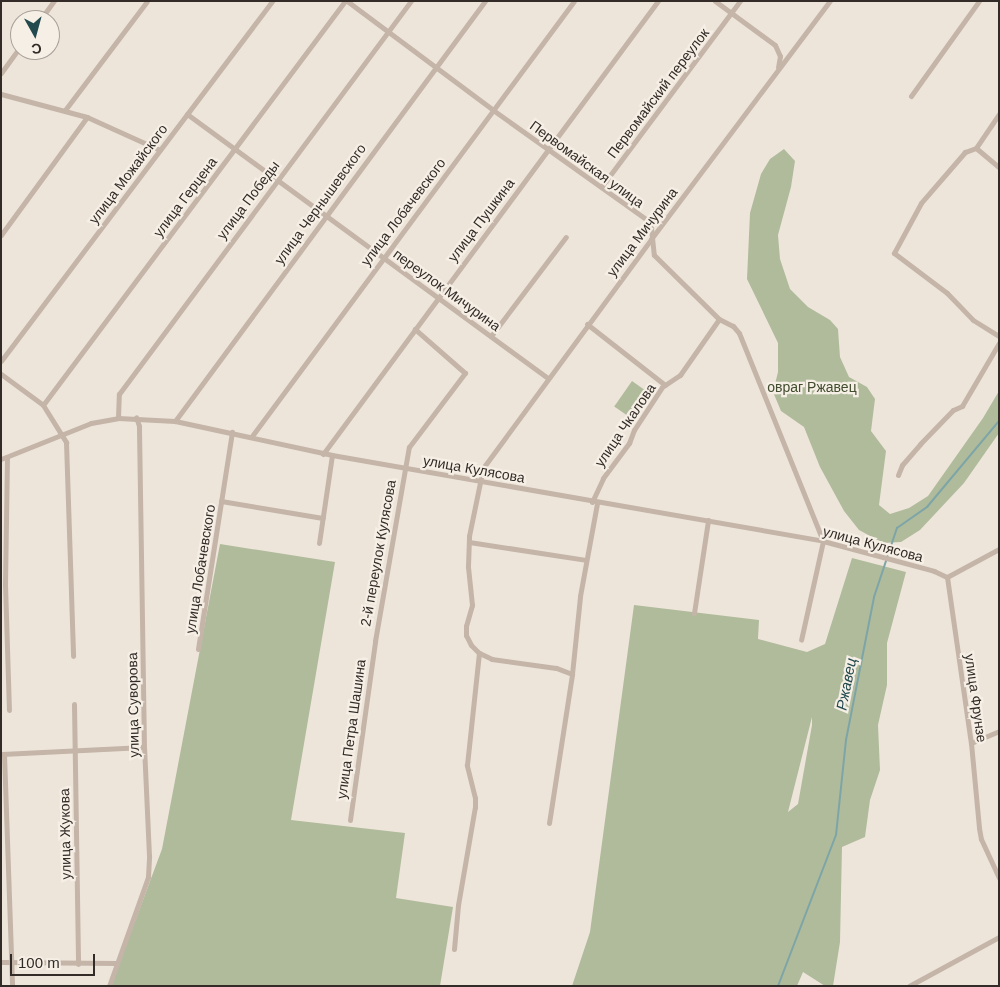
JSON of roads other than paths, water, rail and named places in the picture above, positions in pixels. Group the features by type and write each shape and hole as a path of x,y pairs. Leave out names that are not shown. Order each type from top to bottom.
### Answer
{"street":[{"path":"65,110 147,1"},
{"name":"улица Можайского","path":"1,361 272,1"},
{"name":"Первомайская улица","path":"346,1 493,110 602,186 647,220 651,228 650,239 654,255 719,319 733,326 739,333 823,541"},
{"name":"улица Герцена","path":"43,405 346,1"},
{"name":"улица Победы","path":"118,418 119,394 411,1"},
{"name":"улица Чернышевского","path":"175,420 485,1"},
{"name":"улица Лобачевского","path":"252,436 574,1"},
{"name":"улица Пушкина","path":"323,454 658,1"},
{"path":"715,1 775,45 780,56 778,70"},
{"name":"Первомайский переулок","path":"602,186 733,14 740,1"},
{"name":"улица Мичурина","path":"479,653 471,645 466,635 466,626 472,605 469,542 483,468 650,239 830,1"},
{"path":"911,96 979,1"},
{"path":"1,73 11,60"},
{"path":"1,94 87,117 160,150"},
{"name":"переулок Мичурина","path":"187,114 548,378"},
{"path":"999,114 976,148 965,152 921,203 894,253 947,293 973,320 999,336"},
{"path":"1,235 87,117"},
{"path":"976,148 999,167"},
{"path":"491,336 566,237"},
{"name":"улица Чкалова","path":"549,823 572,674 595,502 603,478 629,443 634,430 665,385 680,374 719,319"},
{"path":"587,324 665,385"},
{"name":"2-й переулок Кулясова","path":"375,641 409,447 465,372 415,329"},
{"path":"898,475 902,464 920,444 953,410 962,406 999,343"},
{"path":"1,374 43,405 66,442 68,449 73,656"},
{"name":"улица Кулясова","path":"4,458 91,423 136,417 175,420 252,436 323,454 823,541 934,571 947,577"},
{"name":"улица Суворова","path":"109,986 148,877 139,436 136,417"},
{"name":"улица Лобачевского","path":"198,649 232,432"},
{"path":"319,543 332,455"},
{"path":"4,458 9,710"},
{"path":"221,501 323,518"},
{"path":"694,613 708,520"},
{"path":"801,640 823,541"},
{"path":"469,542 586,560"},
{"path":"947,577 999,549"},
{"name":"улица Фрунзе","path":"947,577 971,743 981,839 999,878"},
{"name":"улица Петра Шашина","path":"350,820 375,641"},
{"path":"454,949 458,905 475,807 475,798 467,765 479,653 492,659 548,666 572,674"},
{"path":"1,666 8,665"},
{"name":"улица Жукова","path":"74,704 78,964"},
{"path":"971,743 999,731"},
{"path":"12,986 3,754 144,747"},
{"path":"909,986 999,937"},
{"path":"1,962 118,963"}],"waterway":[{"name":"Ржавец","path":"778,986 836,835 846,740 874,597 897,528 927,507 999,421"}],"park label":[{"name":"овраг Ржавец","path":"812,387"}]}
